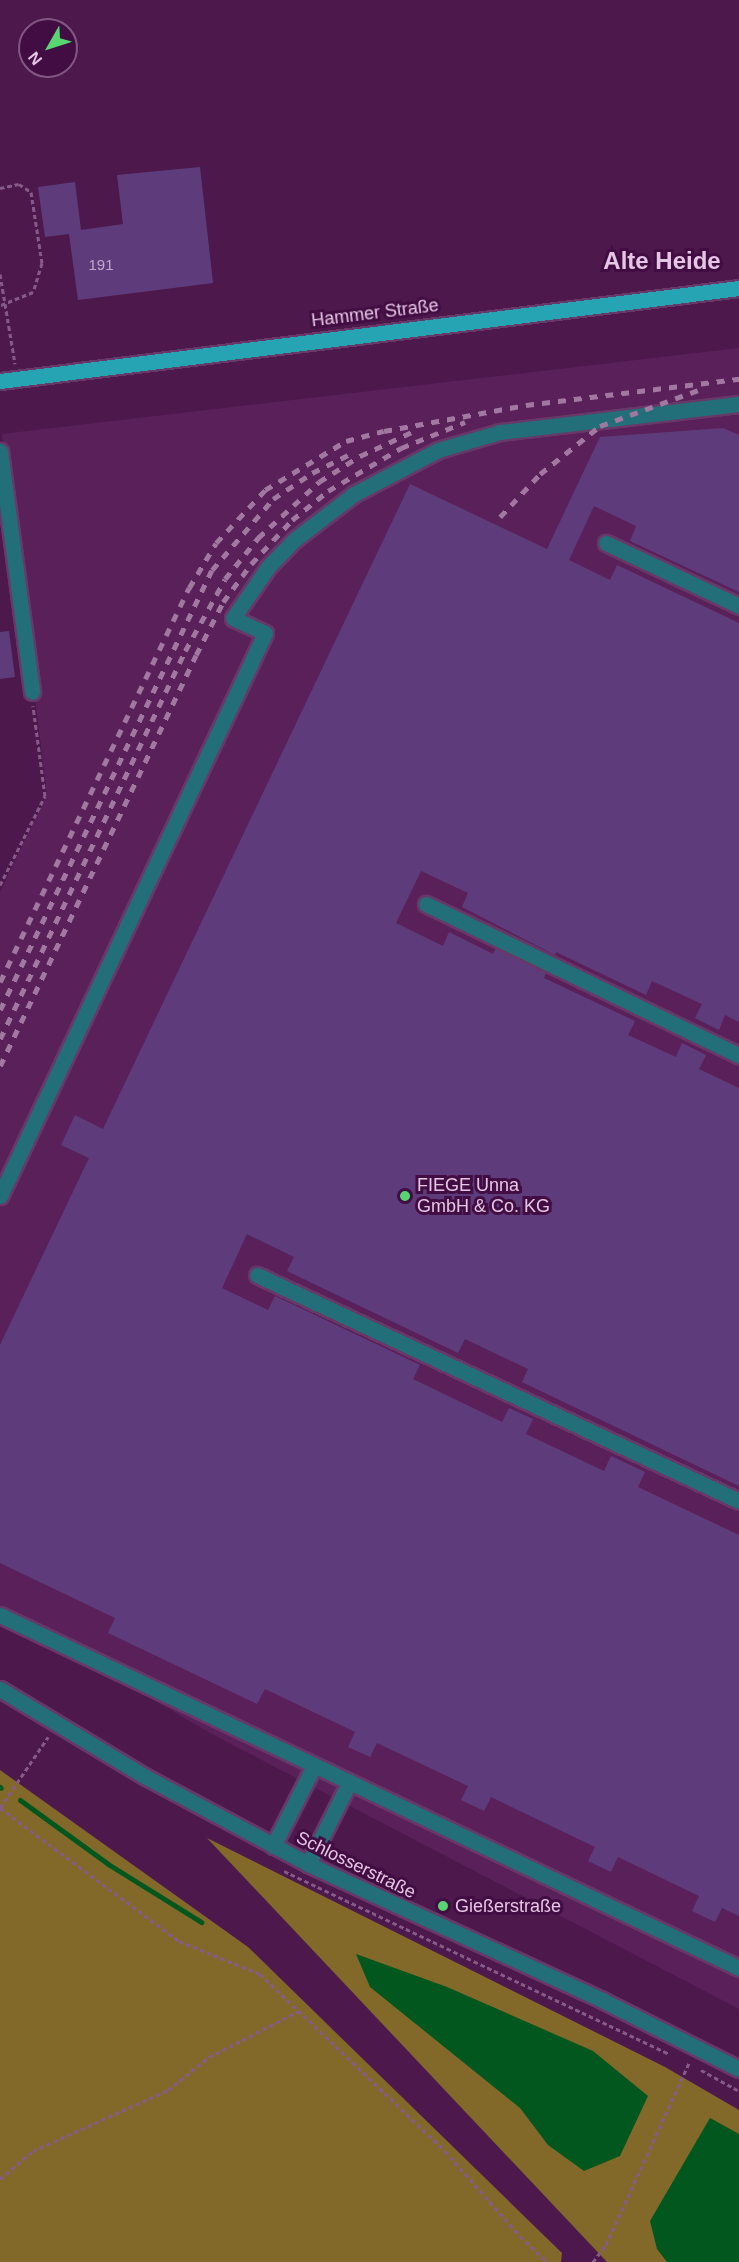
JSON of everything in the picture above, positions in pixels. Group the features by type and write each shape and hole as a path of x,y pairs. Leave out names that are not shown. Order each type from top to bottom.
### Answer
{"main road":[{"name":"Hammer Straße","path":"0,381 739,288"}],"street":[{"path":"0,1196 266,633 233,618 268,567 294,540 354,494 438,450 500,432 739,404"},
{"path":"0,452 32,692"},
{"path":"606,543 739,606"},
{"path":"426,904 739,1055"},
{"path":"257,1275 739,1501"},
{"path":"0,1615 739,1968"},
{"name":"Schlosserstraße","path":"0,1689 146,1777 308,1864 603,2001 739,2069"},
{"path":"273,1846 314,1766"},
{"path":"308,1864 349,1783"}],"path":[{"path":"0,188 20,184 31,192 42,263 33,292 0,305"},
{"path":"0,274 17,379"},
{"path":"0,885 45,796 32,692"},
{"path":"48,1737 0,1808 179,1941 260,1974 445,2151 547,2262"},
{"path":"0,2179 33,2151 168,2090 209,2057 299,2011"},
{"path":"593,2262 606,2245 689,2063"}],"shaded area":[{"name":"FIEGE Unna GmbH & Co. KG","path":"739,348 739,2009 210,1733 0,1610 0,892 47,794 2,434"},
{"path":"0,1770 248,1947 562,2253 561,2262 0,2262"},
{"path":"207,1838 665,2067 739,2110 739,2262 607,2262"},
{"path":"356,1954 447,1987 593,2051 648,2096 620,2156 584,2171 548,2145 520,2108 370,1987"},
{"path":"710,2118 739,2134 739,2262 667,2262 657,2249 650,2221"}],"building":[{"path":"200,167 213,283 78,300 69,234 45,237 38,187 75,182 81,230 123,224 117,175"},
{"name":"FIEGE Unna GmbH & Co. KG","path":"723,428 739,435 739,592 630,541 636,526 594,506 569,560 610,580 617,565 739,623 739,1022 725,1015 719,1030 695,1018 702,1004 652,981 646,995 556,952 555,955 462,907 468,893 421,871 396,923 443,946 449,932 493,954 496,948 546,973 544,978 635,1021 628,1035 676,1057 682,1043 706,1055 699,1069 739,1088 739,1486 522,1382 528,1369 465,1339 458,1353 287,1271 294,1257 247,1234 222,1288 268,1310 275,1296 420,1365 413,1379 502,1422 509,1408 533,1419 526,1434 604,1471 611,1456 645,1472 638,1487 739,1535 739,1916 722,1908 715,1922 692,1911 699,1896 618,1857 611,1872 588,1861 595,1847 491,1797 484,1811 461,1800 468,1786 377,1743 370,1757 348,1747 355,1732 265,1689 257,1704 108,1633 115,1618 0,1563 0,1345 89,1158 61,1145 75,1115 103,1129 410,484 547,549 600,437"},
{"path":"9,631 15,677 0,679 0,632"}],"waterway":[{"path":"20,1800 108,1864 201,1922"}],"railway":[{"path":"0,982 189,588 216,543 265,490 346,441 384,431 526,405 739,379"},
{"path":"500,517 540,474 600,426 701,389"},
{"path":"0,1066 223,602 251,564 292,520 328,491 401,448 465,422"},
{"path":"0,1039 185,651 225,579 258,538 319,482 360,456 412,432"},
{"path":"0,1010 212,570 273,499 312,473 350,454"}],"place":[{"name":"FIEGE Unna GmbH & Co. KG","path":"405,1196"},
{"name":"Gießerstraße","path":"443,1906"}],"district":[{"name":"Alte Heide","path":"662,261"}]}
